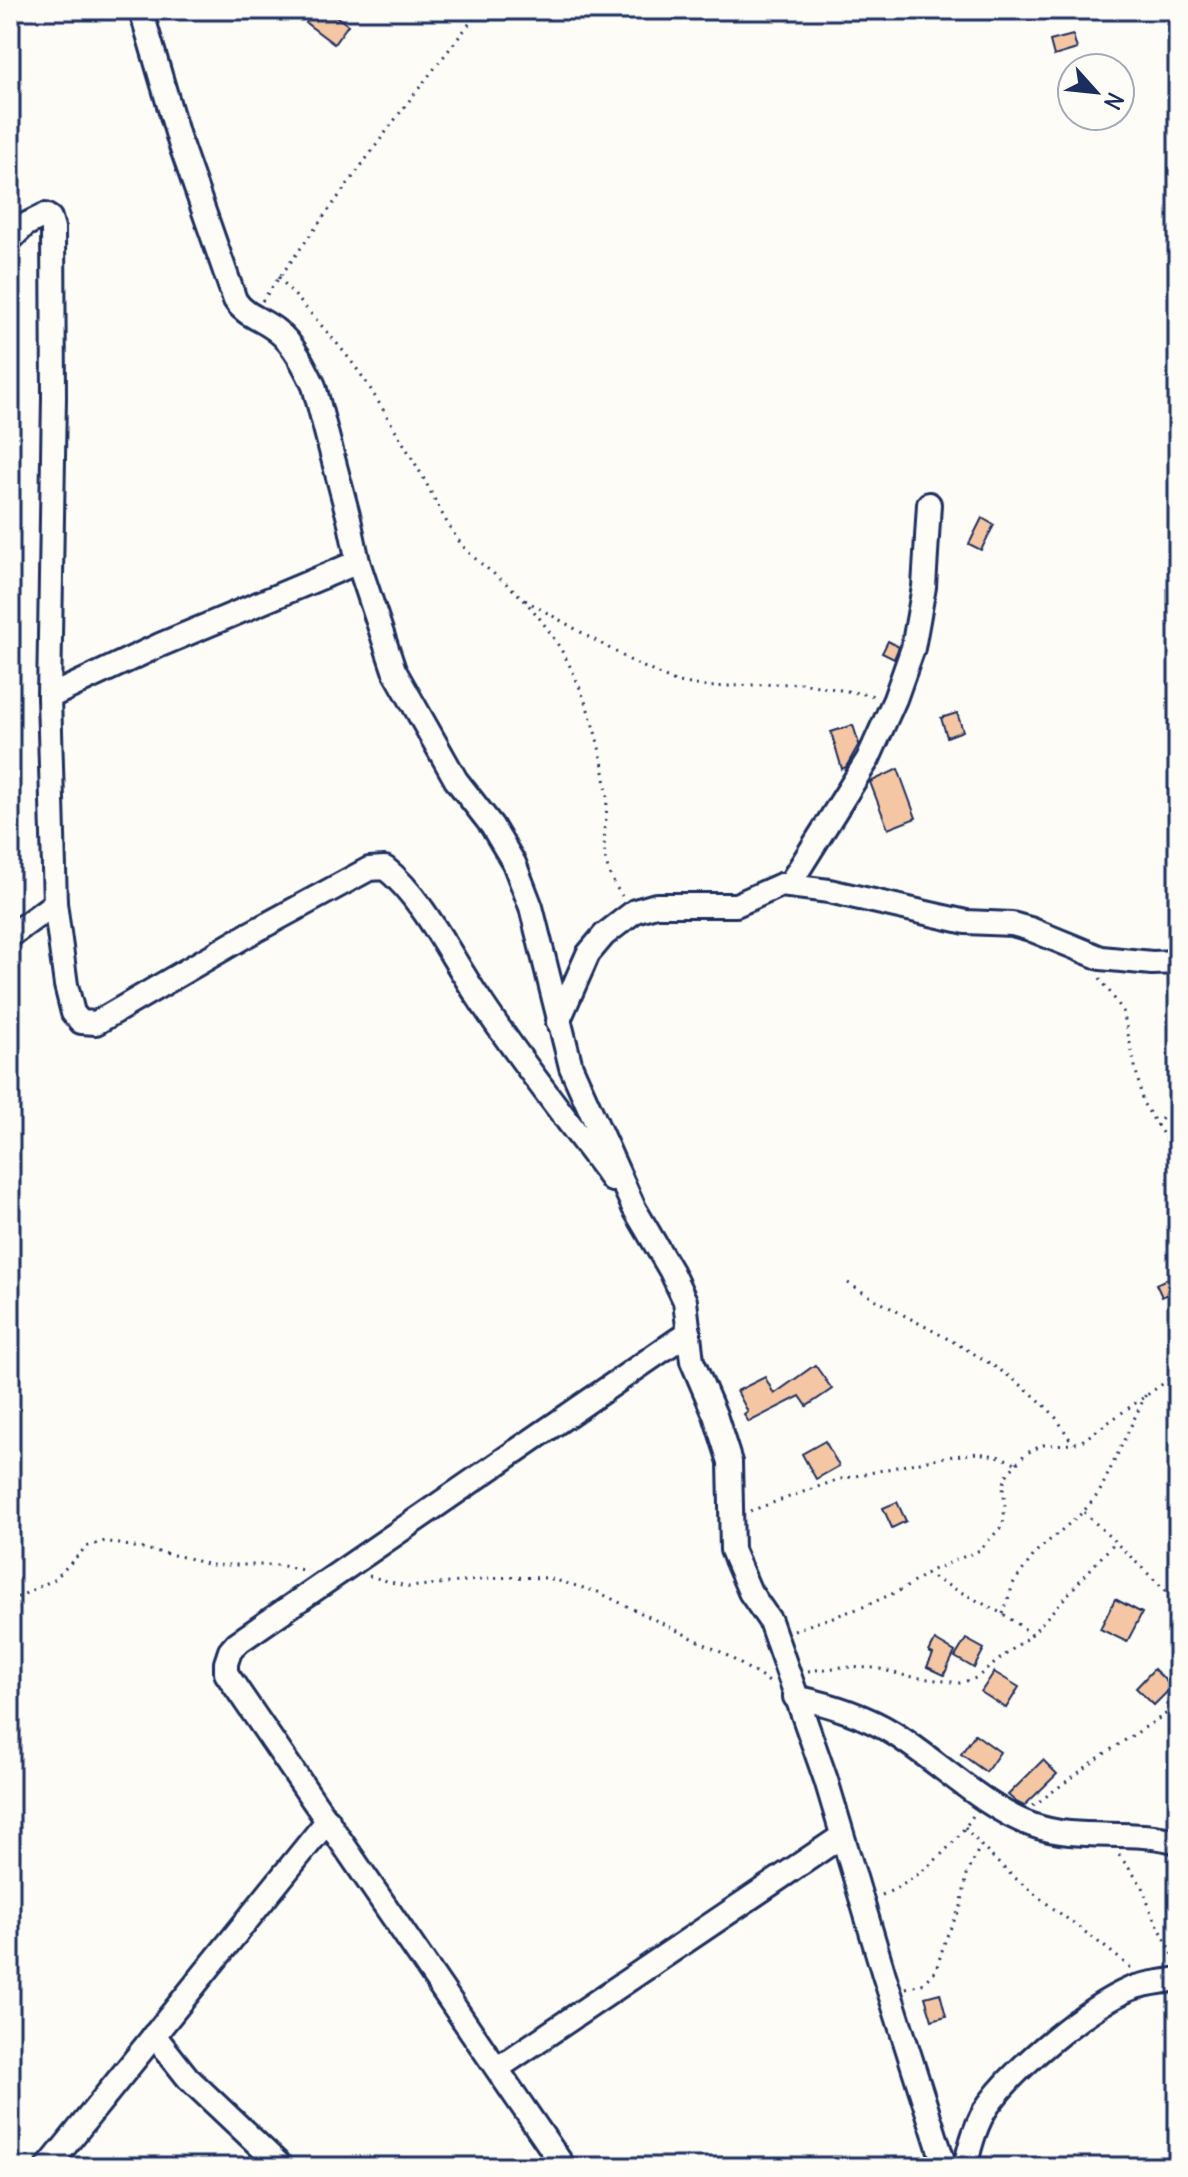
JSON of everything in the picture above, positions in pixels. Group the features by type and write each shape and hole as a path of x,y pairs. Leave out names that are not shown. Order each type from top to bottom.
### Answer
{"street":[{"path":"141,10 204,214 235,300 247,313 279,332 304,365 314,386 358,562 394,670 456,780 492,826 522,881 571,1067 634,1208"},
{"path":"10,240 36,218 45,215 50,218 53,228 54,397 49,697 55,903 73,1013 81,1022 96,1023 369,869 385,868 393,875 432,926 479,999 634,1208 685,1301 692,1361 715,1415 730,1462 732,1550 750,1592 770,1621 826,1780 945,2167"},
{"path":"789,885 868,759 895,699 913,648 924,587 929,504"},
{"path":"49,697 160,645 358,562"},
{"path":"558,1022 588,954 604,935 635,911 656,905 736,905 772,888 789,885 966,922 1012,924 1101,958 1178,962"},
{"path":"10,936 55,903"},
{"path":"564,2167 244,1702 226,1673 226,1663 237,1643 689,1332"},
{"path":"793,1688 892,1732 984,1798 1030,1825 1059,1831 1133,1834 1178,1842"},
{"path":"48,2167 328,1820"},
{"path":"498,2068 842,1836"},
{"path":"965,2167 987,2106 1028,2063 1107,2001 1133,1988 1178,1979"},
{"path":"154,2035 188,2078 282,2167"}],"path":[{"path":"247,313 261,303 402,110 480,10"},
{"path":"279,277 312,318 340,344 366,382 457,538 483,566 522,598 633,662 673,681 707,687 801,683 895,699"},
{"path":"522,598 559,646 581,691 600,752 606,789 603,852 610,876 635,911"},
{"path":"1083,953 1123,1011 1143,1103 1178,1158"},
{"path":"1156,1126 1178,1099"},
{"path":"848,1283 887,1308 941,1334 1030,1392 1055,1416 1073,1444"},
{"path":"775,1636 863,1607 980,1550 997,1534 1005,1517 1003,1487 1006,1476 1025,1454 1043,1445 1073,1444 1092,1435 1178,1373"},
{"path":"1003,1614 1014,1582 1037,1551 1083,1512 1099,1493 1146,1394"},
{"path":"731,1518 837,1480 938,1458 977,1453 1017,1463"},
{"path":"1083,1512 1167,1592 1178,1610"},
{"path":"10,1601 55,1579 86,1547 105,1541 209,1565 279,1565 331,1577 369,1576 409,1587 509,1577 548,1578 598,1592 793,1688 842,1667 876,1668 906,1676 960,1683 976,1678 1032,1634 1115,1542"},
{"path":"926,1574 1003,1614 1032,1634"},
{"path":"1017,1817 1104,1754 1178,1706"},
{"path":"862,1901 901,1887 917,1876 965,1827 984,1798"},
{"path":"965,1827 980,1846 1032,1894 1098,1940 1151,1984"},
{"path":"1101,1834 1143,1887 1150,1910 1178,1965"},
{"path":"889,1993 922,1984 936,1970 961,1906 967,1875 980,1846"}],"building":[{"path":"315,10 327,10 348,25 334,44 306,23"},
{"path":"1073,35 1077,49 1056,52 1054,56 1050,41"},
{"path":"982,518 994,525 981,550 969,544"},
{"path":"888,641 899,647 894,659 882,653"},
{"path":"957,713 963,731 947,737 941,718"},
{"path":"853,725 859,744 842,769 831,732"},
{"path":"898,769 916,818 888,829 870,782"},
{"path":"1171,1277 1177,1290 1162,1297 1156,1284"},
{"path":"815,1365 832,1389 807,1406 800,1396 749,1422 744,1415 748,1412 737,1391 765,1377 774,1394"},
{"path":"825,1441 839,1466 816,1479 802,1454"},
{"path":"897,1502 906,1521 892,1528 883,1508"},
{"path":"1115,1599 1142,1613 1127,1642 1100,1629"},
{"path":"966,1639 984,1649 974,1668 955,1657"},
{"path":"935,1640 955,1652 944,1675 927,1667"},
{"path":"1154,1669 1172,1687 1154,1705 1136,1688"},
{"path":"994,1672 1019,1687 1006,1708 981,1692"},
{"path":"975,1734 1000,1752 986,1772 961,1754"},
{"path":"1043,1760 1057,1774 1024,1806 1016,1802 1008,1795"},
{"path":"940,1993 946,2016 932,2020 925,1997"}]}
